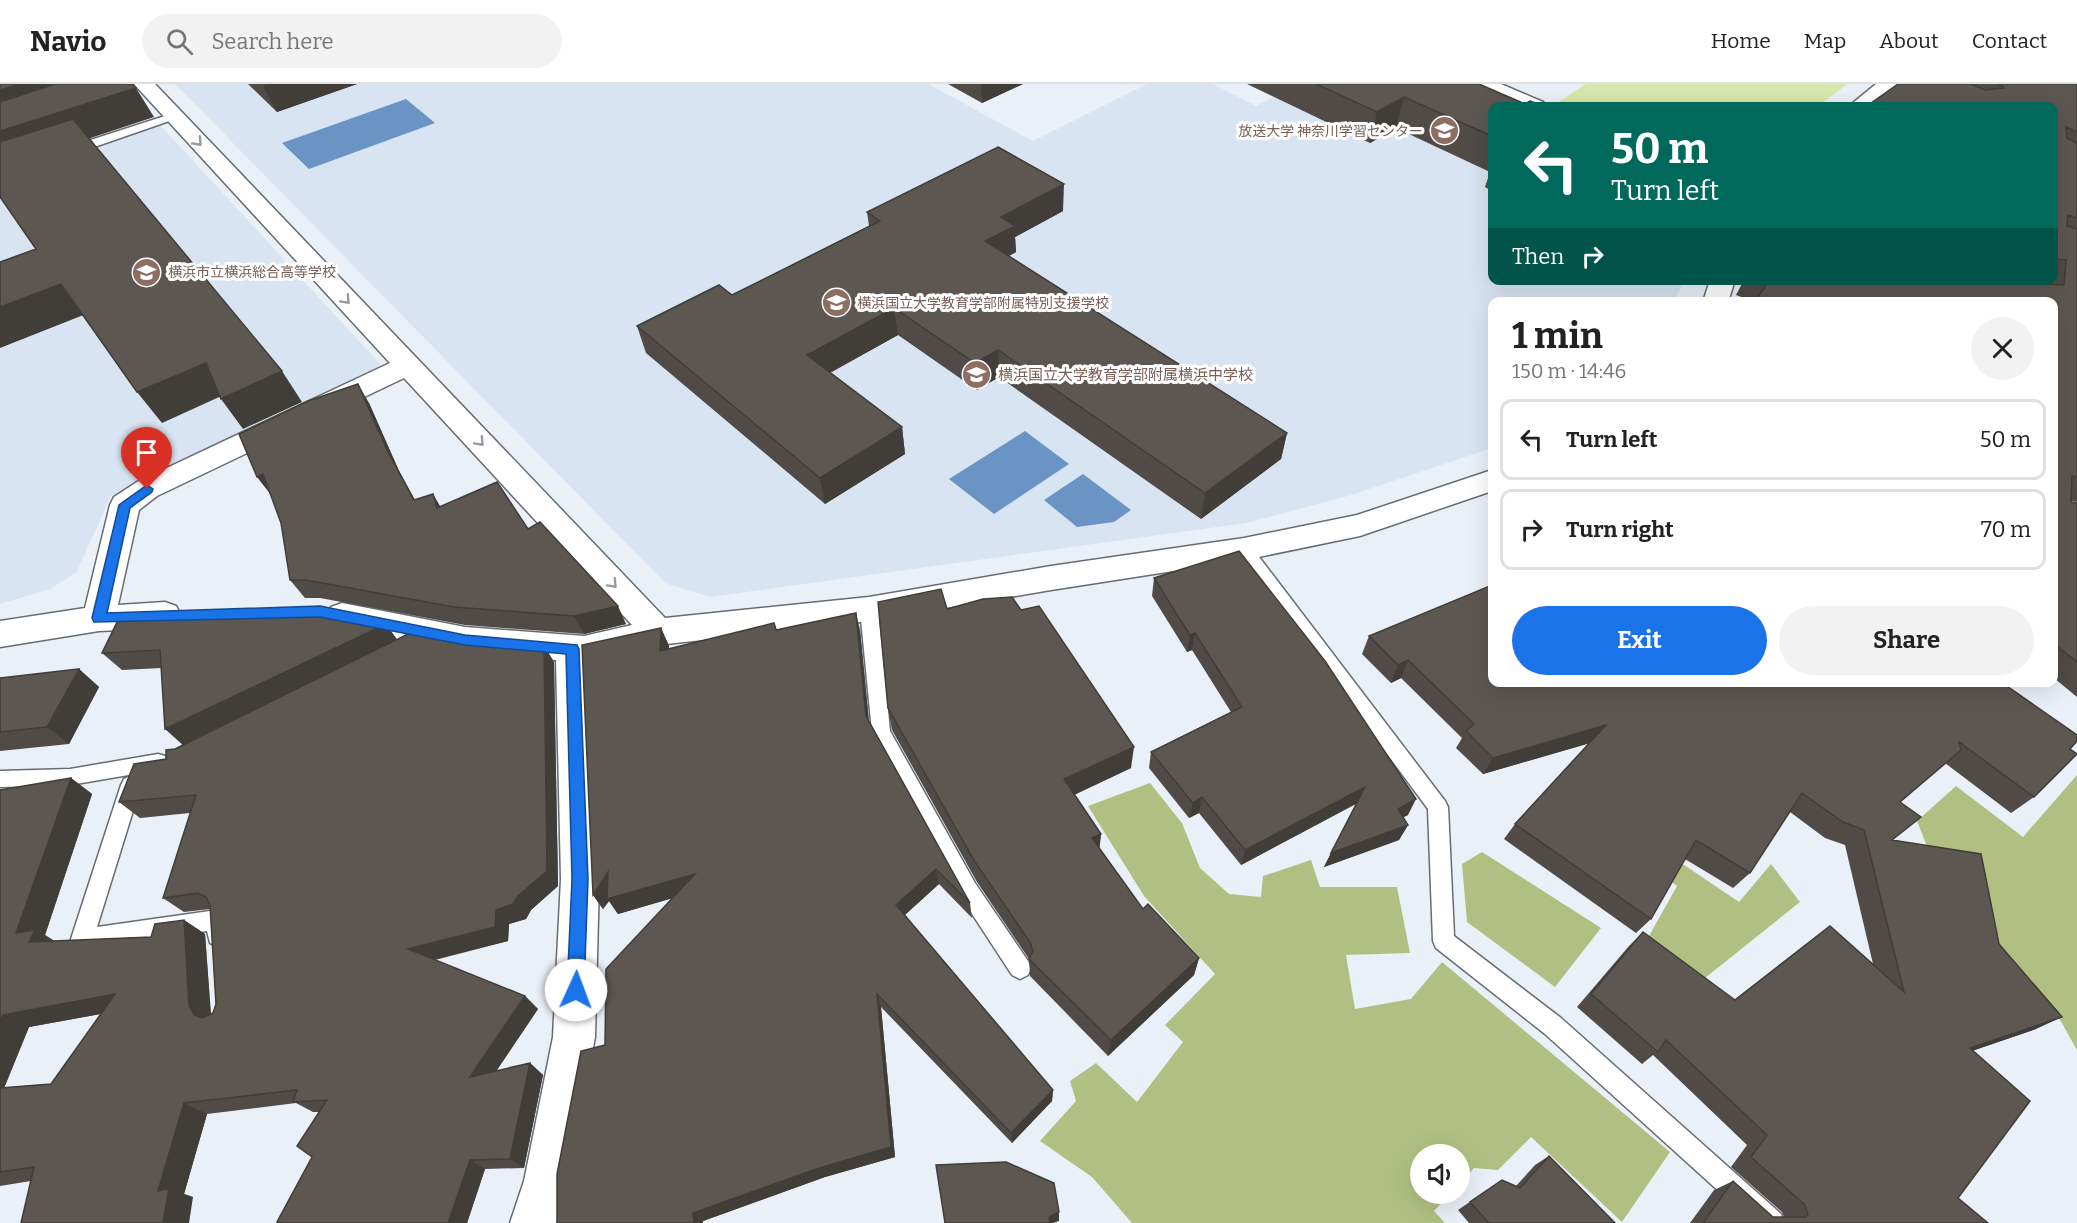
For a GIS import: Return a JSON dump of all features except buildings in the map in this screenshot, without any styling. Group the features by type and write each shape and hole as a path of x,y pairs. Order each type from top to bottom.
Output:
{"street":[{"path":"1483,84 1526,102"},
{"path":"1866,102 1888,84"},
{"path":"141,86 174,116 658,632"},
{"path":"99,618 125,505 147,489 408,365"},
{"path":"320,612 465,640 584,649 658,632 869,609 1051,578 1244,549 1360,525 1488,481"},
{"path":"0,634 99,618 190,614"},
{"path":"533,1223 546,1181 574,1037 580,879 572,649"}],"lane":[{"path":"54,156 174,116"},
{"path":"1244,549 1438,807 1444,941 1553,1026 1772,1223"},
{"path":"869,609 881,732 968,890 1020,968"},
{"path":"405,650 436,634"},
{"path":"0,778 70,777 176,759"},
{"path":"137,766 82,939 217,920 219,952"}],"shaded area":[{"name":"横浜国立大学教育学部附属横浜中学校","path":"175,84 928,84 1033,141 1147,84 1213,84 1256,106 1298,84 1488,106 1488,285 1682,285 1676,297 1488,297 1488,449 1348,496 1246,523 710,597 665,583"},
{"name":"横浜市立横浜総合高等学校","path":"160,125 381,365 111,496 76,573 50,589 0,604 0,178"}],"green space":[{"path":"1586,84 1847,84 1824,102 1558,102"},
{"path":"2077,775 2077,1050 2059,1018 1986,939 1928,849 1917,821 1956,786 2023,837"},
{"path":"1150,783 1182,823 1200,868 1229,894 1261,897 1263,876 1311,860 1320,887 1397,887 1410,953 1346,955 1355,1009 1411,999 1442,962 1670,1152 1622,1222 1531,1137 1498,1170 1474,1168 1470,1173 1470,1144 1410,1144 1410,1204 1441,1204 1434,1211 1445,1223 1132,1223 1092,1177 1040,1141 1076,1101 1070,1081 1096,1063 1137,1102 1183,1042 1165,1025 1215,974 1144,896 1088,806"},
{"path":"1656,846 1739,902 1771,864 1800,902 1700,982 1644,945 1677,886 1641,860"},
{"path":"1482,852 1601,928 1555,987 1467,922 1462,864"}],"water":[{"path":"406,99 435,123 309,169 282,143"},
{"path":"1025,431 1069,464 994,514 949,479"},
{"path":"1083,474 1131,510 1114,522 1077,527 1044,500"}],"place":[{"name":"放送大学 神奈川学習センター","path":"1444,131"},
{"name":"横浜市立横浜総合高等学校","path":"147,272"},
{"name":"横浜国立大学教育学部附属特別支援学校","path":"836,303"},
{"name":"横浜国立大学教育学部附属横浜中学校","path":"977,375"}],"route":[{"path":"147,489 125,505 99,618 248,612 320,612 465,640 572,649 580,879 576,990"}]}
